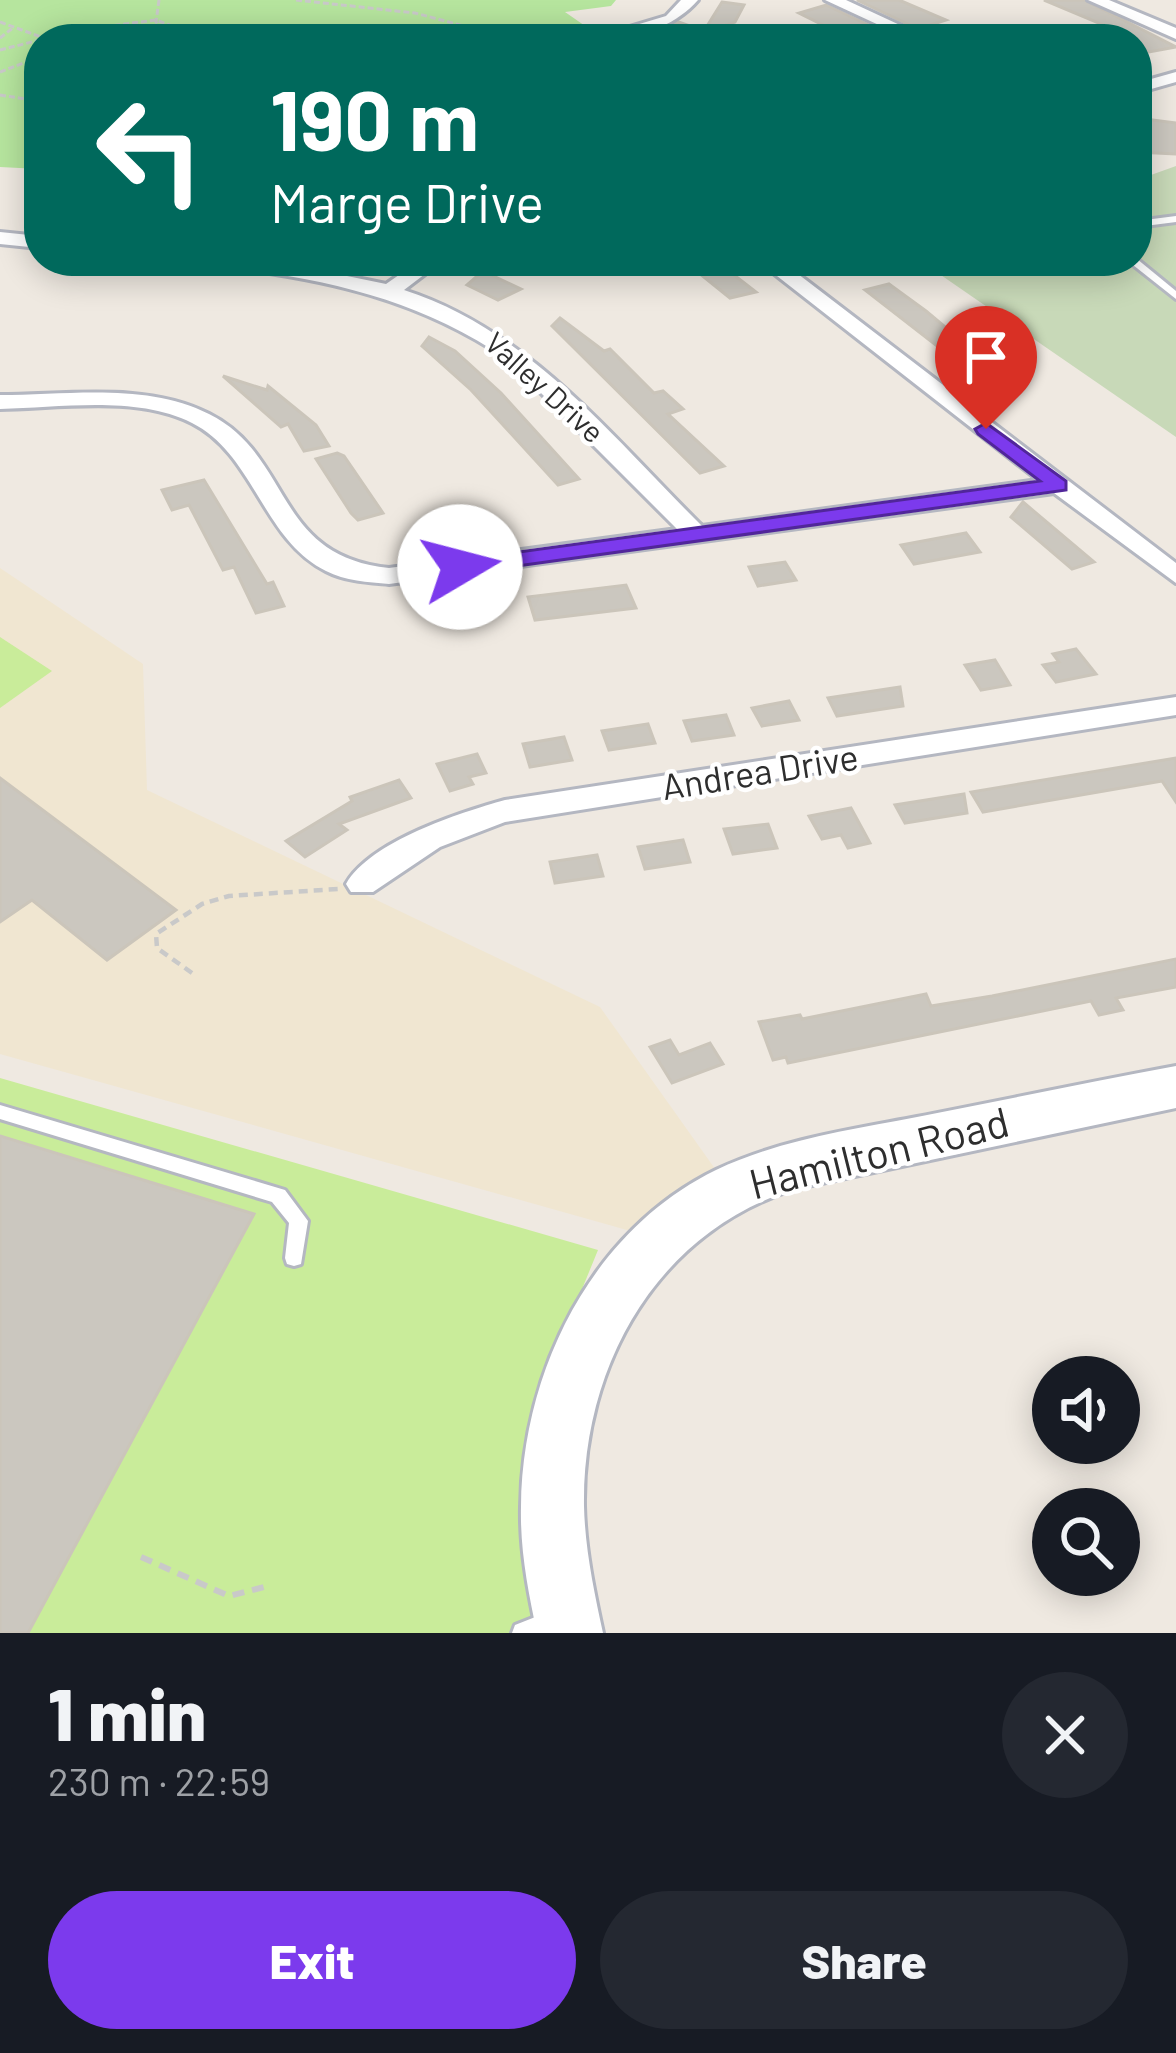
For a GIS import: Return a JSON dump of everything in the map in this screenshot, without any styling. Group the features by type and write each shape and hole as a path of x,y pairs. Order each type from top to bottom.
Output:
{"street":[{"path":"653,24 672,19 690,0"},
{"path":"833,0 888,24"},
{"path":"1096,0 1176,34"},
{"name":"Valley Drive","path":"332,276 392,290 459,318 515,353 695,533"},
{"path":"392,290 411,276"},
{"path":"787,276 1176,575"},
{"path":"0,402 146,405 205,420 242,454 316,554 336,567 361,573 414,574 1058,485"},
{"name":"Andrea Drive","path":"362,884 415,844 454,824 505,811 1176,706"},
{"name":"Hamilton Road","path":"553,1627 552,1465 560,1408 602,1311 632,1269 665,1236 733,1188 815,1160 1176,1087"}],"lane":[{"path":"1151,276 1176,296"},
{"path":"0,1112 278,1196 299,1221 294,1258"}],"path":[{"path":"159,24 160,0"},
{"path":"296,0 415,13 456,24"},
{"path":"131,24 156,20 167,24"},
{"path":"0,22 24,31"},
{"path":"0,38 14,27"},
{"path":"192,973 157,948 156,934 202,904 247,893 324,892 362,884"},
{"path":"141,1557 229,1595 264,1587"}],"shaded area":[{"path":"0,568 143,664 147,790 600,1007 718,1173 634,1232 0,1054"}],"green space":[{"path":"0,0 616,0 611,6 565,12 582,24 24,24 24,168 0,167"},
{"path":"1176,166 1176,437 942,276 1152,276 1152,175"},
{"path":"0,637 52,671 0,708"},
{"path":"0,1078 598,1250 551,1365 549,1633 0,1633"}],"building":[{"path":"857,0 899,0 946,20 907,24"},
{"path":"1044,0 1084,0 1131,24 1101,24"},
{"path":"722,2 744,5 735,22 708,24"},
{"path":"826,5 866,24 821,24 799,13"},
{"path":"1152,35 1176,47 1152,51"},
{"path":"1152,120 1176,123 1176,154 1152,153"},
{"path":"477,276 494,276 521,289 498,300 467,285"},
{"path":"703,276 735,276 756,292 730,298"},
{"path":"889,284 968,346 945,352 865,290"},
{"path":"560,318 604,351 610,349 654,393 663,391 683,409 668,414 724,466 700,473 552,326"},
{"path":"429,337 455,351 501,393 579,479 558,485 471,390 422,346"},
{"path":"223,376 267,390 268,386 316,425 329,446 304,451 288,424 281,427"},
{"path":"337,453 344,456 383,513 358,520 351,513 316,459"},
{"path":"204,480 284,606 256,613 234,567 223,570 189,505 172,510 162,490"},
{"path":"1023,502 1094,562 1072,569 1011,517"},
{"path":"966,533 980,552 914,564 901,545"},
{"path":"785,562 796,580 758,586 749,567"},
{"path":"626,585 636,608 535,620 528,597"},
{"path":"1076,649 1096,674 1056,682 1043,665 1059,662 1053,654"},
{"path":"995,660 1010,685 981,690 965,665"},
{"path":"900,687 903,706 837,716 828,698"},
{"path":"789,701 799,720 762,726 752,708"},
{"path":"726,715 734,735 692,741 684,721"},
{"path":"648,724 655,743 609,750 602,731"},
{"path":"564,737 572,760 530,767 523,744"},
{"path":"477,754 486,773 469,777 473,784 450,791 437,764"},
{"path":"1176,758 1176,802 1162,781 983,812 971,792"},
{"path":"0,778 176,910 107,960 32,900 0,922"},
{"path":"399,780 411,798 339,824 347,830 305,857 286,841 352,801 350,797"},
{"path":"964,794 967,813 905,823 895,805"},
{"path":"851,808 870,843 848,848 841,835 822,839 809,816"},
{"path":"768,824 777,848 733,854 724,829"},
{"path":"683,840 690,862 645,869 638,847"},
{"path":"597,855 603,876 555,883 550,862"},
{"path":"1176,959 1176,987 1116,998 1123,1010 1099,1015 1091,1001 788,1063 786,1057 773,1060 759,1022 800,1015 802,1019 926,994 931,1006"},
{"path":"670,1040 679,1055 710,1043 723,1064 672,1083 650,1047"},
{"path":"0,1136 254,1214 28,1633 0,1633"}],"route":[{"path":"460,567 1058,485 986,429"}]}
